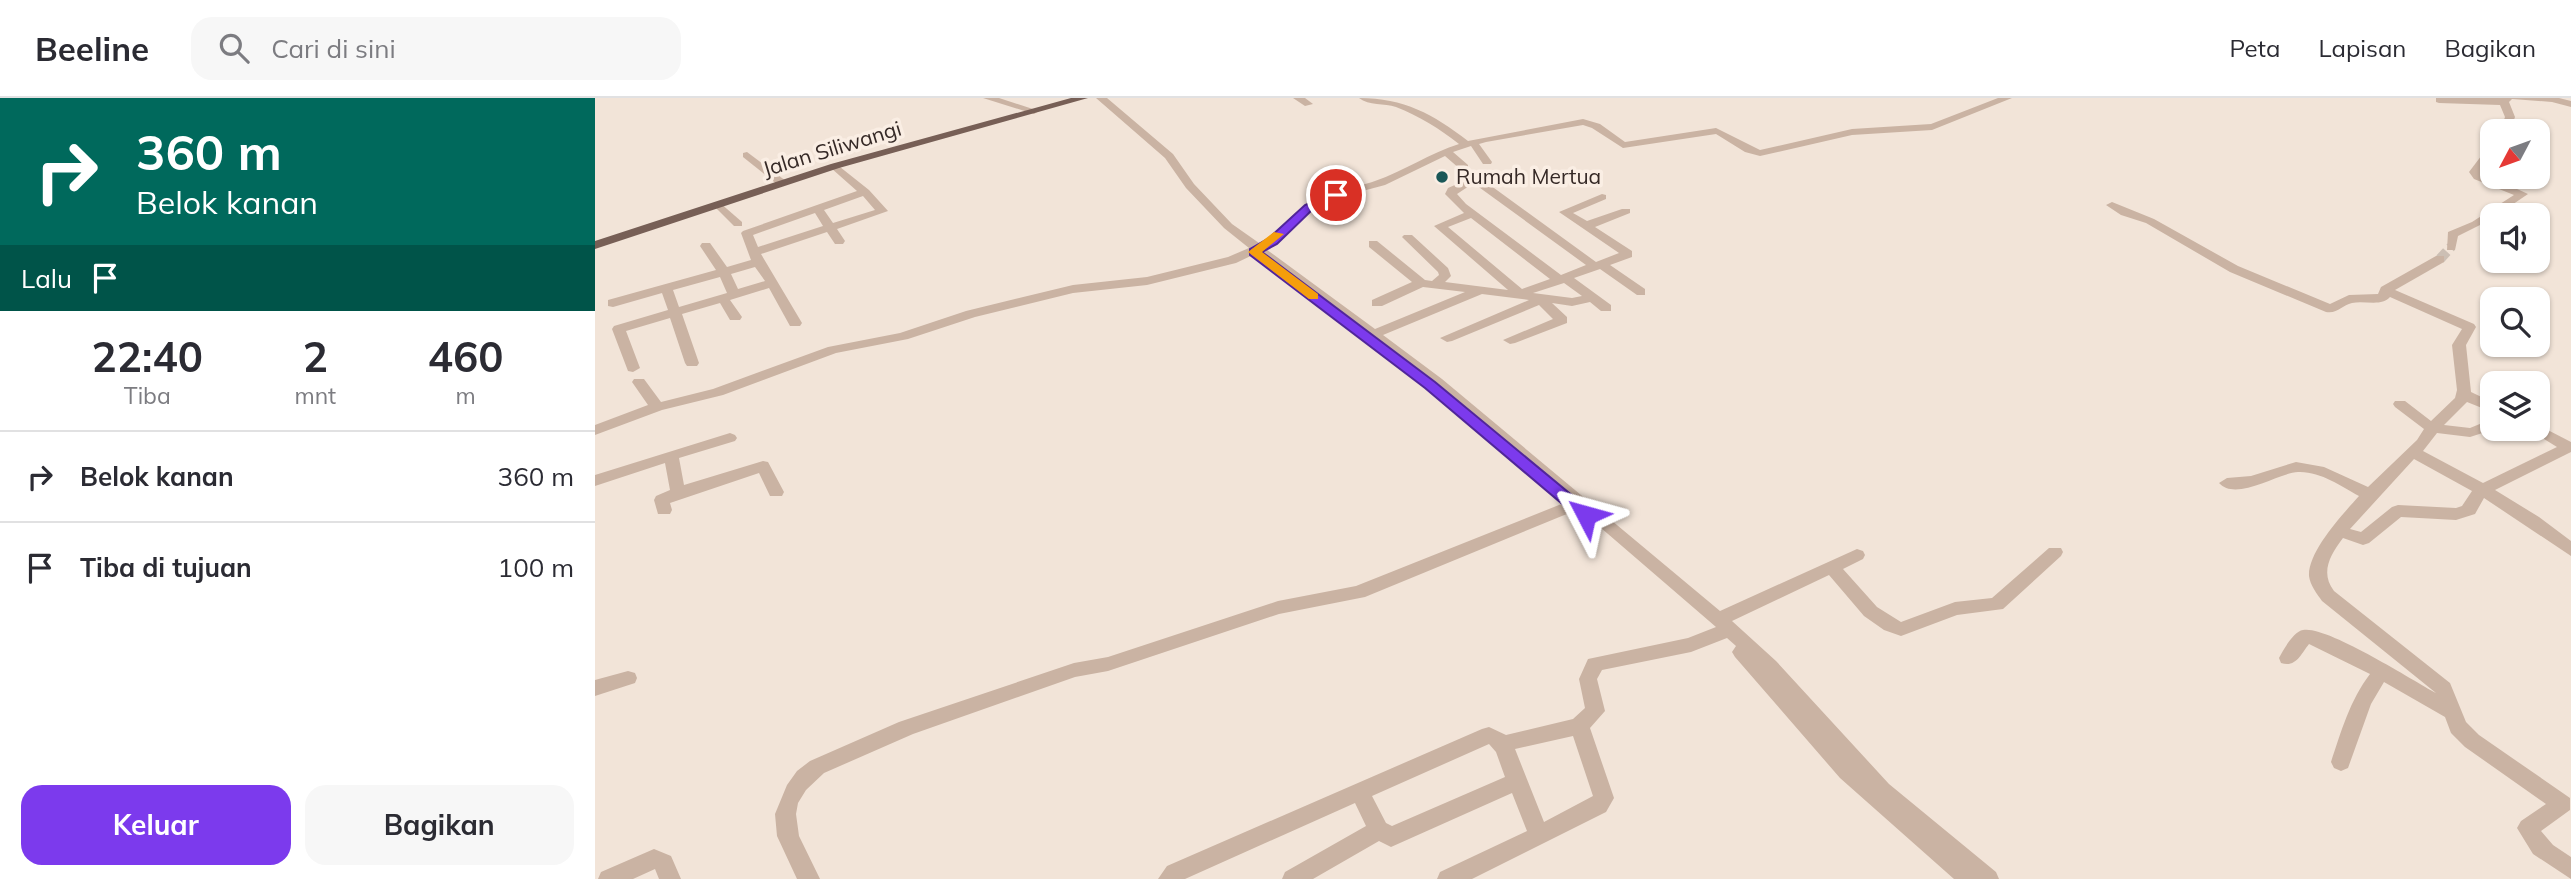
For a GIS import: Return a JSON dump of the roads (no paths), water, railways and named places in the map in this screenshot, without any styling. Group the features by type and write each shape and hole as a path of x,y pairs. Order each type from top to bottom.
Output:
{"main road":[{"name":"Jalan Siliwangi","path":"595,245 835,166 1083,98"}],"street":[{"path":"988,98 1034,111"},
{"path":"1095,98 1149,142 1211,218 1371,335 1769,666 1882,790 1988,879"},
{"path":"1101,98 1153,141 1209,207 1257,251"},
{"path":"1298,98 1308,104"},
{"path":"1364,98 1374,102 1387,101 1423,114 1469,143 1487,162"},
{"path":"595,430 657,407 718,392 833,350 903,335 983,310 1080,287 1172,276 1257,251 1309,207 1336,195 1381,183 1446,151 1469,143 1583,122 1596,126 1623,145 1716,131 1727,134 1751,151 1761,153 1852,132 1932,127 2007,98"},
{"path":"2516,98 2571,104"},
{"path":"2439,100 2506,100 2509,119"},
{"path":"1446,151 1464,167"},
{"path":"747,155 782,183"},
{"path":"2480,162 2474,169 2476,175 2480,177"},
{"path":"613,303 724,272 756,257 882,211 835,166"},
{"path":"1606,307 1473,214 1453,197 1452,190 1471,181 1479,182 1641,292"},
{"path":"2451,247 2452,234 2476,224 2522,194 2510,189"},
{"path":"795,323 756,257 747,233 865,192"},
{"path":"1520,294 1625,257 1627,252 1566,210 1602,197"},
{"path":"719,205 738,224"},
{"path":"2112,205 2154,223 2234,270 2331,309 2349,299 2383,298 2385,290 2440,258"},
{"path":"816,207 839,241"},
{"path":"1588,225 1626,211"},
{"path":"1473,214 1440,226 1520,294"},
{"path":"1408,237 1444,271 1445,276 1436,284"},
{"path":"1373,244 1421,283"},
{"path":"706,246 724,272 735,317"},
{"path":"657,407 636,375 619,329 772,283"},
{"path":"1377,303 1421,283 1520,294 1540,299 1581,302 1593,298"},
{"path":"666,287 677,312 692,363"},
{"path":"2385,290 2469,327 2459,345 2463,394 2456,408 2434,427 2354,510 2317,569 2319,584 2328,596 2443,688 2451,701 2458,727 2472,741 2567,804 2528,828 2532,840 2543,851 2571,869"},
{"path":"1371,335 1479,291"},
{"path":"1447,338 1540,299"},
{"path":"1510,340 1562,320 1540,299"},
{"path":"2463,394 2480,402"},
{"path":"2400,404 2423,423 2434,427 2474,432 2480,429"},
{"path":"2550,437 2570,447"},
{"path":"595,481 730,438"},
{"path":"2339,531 2367,538 2392,514 2402,510 2464,512 2483,490 2570,447"},
{"path":"2412,452 2483,490 2533,521 2571,551"},
{"path":"671,455 678,493"},
{"path":"1522,458 1573,505 1723,627 1738,648 1847,772 1970,879"},
{"path":"664,510 662,500 763,466 776,492"},
{"path":"2227,482 2255,483 2287,468 2304,466 2370,495"},
{"path":"809,879 790,847 784,816 792,794 807,773 817,767 907,727 1074,670 1108,664 1278,608 1359,592 1573,505"},
{"path":"1832,567 1857,598 1882,621 1901,629 1955,609 1997,604 2055,552"},
{"path":"1503,744 1579,726 1595,711 1588,679 1595,664 1691,645 1857,555"},
{"path":"2288,658 2305,636 2312,635 2452,712"},
{"path":"2341,762 2352,726 2371,684 2380,674"},
{"path":"595,688 628,678"},
{"path":"1448,879 1513,850 1538,833 1599,805 1604,798 1579,726"},
{"path":"1170,879 1175,873 1489,735 1496,736 1503,744 1538,833"},
{"path":"1359,790 1379,830 1391,837 1517,781"},
{"path":"1293,879 1379,830"},
{"path":"609,879 654,859 667,865 670,879"}],"tunnel":[{"path":"2440,259 2451,247"}],"place":[{"name":"Rumah Mertua","path":"1442,177"}]}
